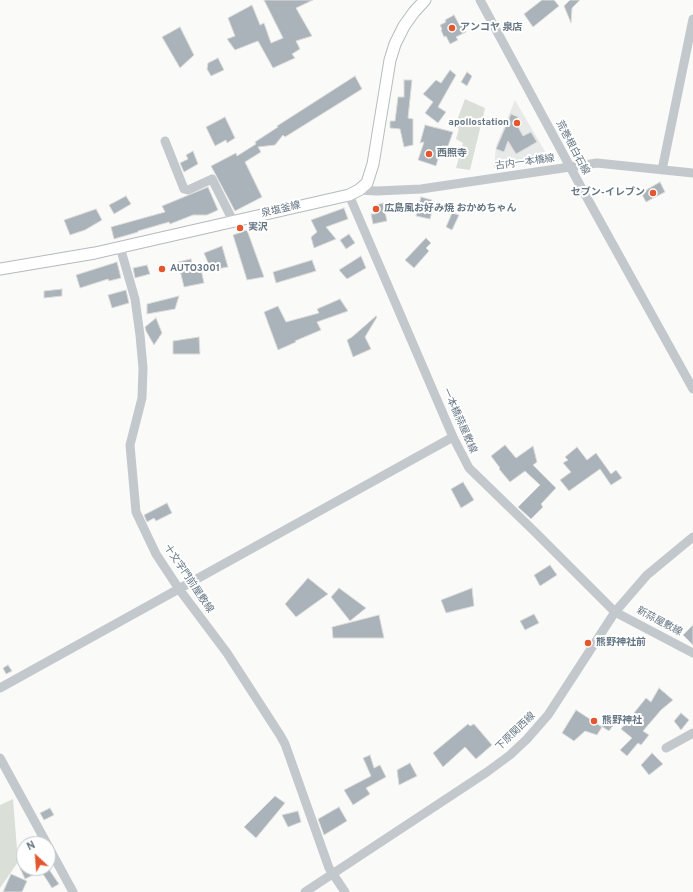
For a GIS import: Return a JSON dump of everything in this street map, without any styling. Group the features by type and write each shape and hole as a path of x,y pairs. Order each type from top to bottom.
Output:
{"main road":[{"path":"354,192 367,183 373,164 390,60 395,44 404,26 425,0"},
{"name":"泉塩釜線","path":"0,269 95,253 354,192"}],"street":[{"name":"荒巻根白石線","path":"480,0 693,389"},
{"path":"662,170 693,19"},
{"path":"165,141 184,189 188,190 212,179 233,221"},
{"name":"古内一本橋線","path":"354,192 421,189 597,163 693,174"},
{"name":"一本橋蒜屋敷線","path":"354,192 453,437 469,468 615,612"},
{"name":"十文字門前屋敷線","path":"120,247 135,299 143,368 142,398 130,445 136,512 156,554 179,589 226,653 285,744 329,868 345,892"},
{"path":"0,688 453,437"},
{"name":"下原関西線","path":"305,892 487,772 510,755 527,739 548,715 615,612 647,575 693,537"},
{"name":"新蒜屋敷線","path":"615,612 693,653"},
{"path":"666,748 693,733"},
{"path":"0,758 43,836"},
{"path":"56,860 73,892"}],"shaded area":[{"path":"465,99 485,108 470,170 456,168 463,143 456,139 459,129 455,126"},
{"name":"apollostation","path":"515,100 547,155 545,159 494,168 496,146"},
{"path":"13,799 16,837 16,865 0,888 0,805"}],"building":[{"path":"264,0 313,0 296,8 312,36 296,41 300,49 292,54 295,58 273,68 258,41 235,50 227,39 235,36 228,18 252,5 260,25 264,23 271,43 283,38"},
{"path":"542,0 554,0 559,6 533,27 524,14"},
{"path":"570,0 580,0 572,8 571,23 564,6"},
{"path":"454,15 460,26 462,25 466,32 456,37 458,40 450,44 446,36 444,37 440,25"},
{"path":"180,27 194,55 180,68 162,37"},
{"path":"218,58 224,70 211,76 207,69 208,63"},
{"path":"450,70 456,75 438,107 446,112 438,123 425,113 433,102 423,94 436,80 441,83"},
{"path":"467,72 472,76 467,86 461,82"},
{"path":"355,76 362,89 285,137 283,135 275,145 258,147 261,152 245,162 262,197 235,211 211,166 236,153 237,156 256,144 255,142 278,127 277,126"},
{"path":"404,80 412,80 408,118 413,119 413,145 404,147 400,129 390,128 390,121 395,121 398,97 404,97"},
{"path":"511,114 518,117 516,123 523,136 531,132 537,142 516,154 508,141 504,152 496,149"},
{"path":"225,117 235,138 227,143 226,140 215,146 206,127"},
{"path":"425,125 453,132 448,146 442,146 436,166 418,160 424,142 420,143"},
{"path":"193,151 198,164 184,172 180,163 188,159 186,155"},
{"path":"660,182 665,192 646,202 641,193"},
{"path":"208,187 218,210 207,215 193,215 170,224 169,222 114,239 111,227 165,212 162,206"},
{"path":"126,196 131,204 114,214 109,205"},
{"path":"421,197 432,200 431,204 434,204 430,219 416,216"},
{"path":"383,203 387,221 373,224 371,214 375,214 373,206"},
{"path":"344,208 348,219 326,227 336,239 314,248 311,237 317,232 311,220"},
{"path":"96,209 102,220 85,230 70,235 64,220"},
{"path":"452,213 459,215 452,230 446,227"},
{"path":"247,230 264,277 247,280 233,235"},
{"path":"349,234 355,243 346,249 340,240"},
{"path":"426,238 431,243 426,248 429,251 414,268 405,260"},
{"path":"222,246 228,267 211,270 204,253"},
{"path":"361,256 366,268 347,279 339,270"},
{"path":"191,259 194,271 201,269 204,283 184,287 178,262"},
{"path":"312,260 316,271 276,283 273,272"},
{"path":"117,262 121,278 109,281 108,279 80,288 76,275"},
{"path":"147,265 150,274 135,278 133,268"},
{"path":"62,289 62,296 44,298 44,291"},
{"path":"126,290 129,303 112,308 108,295"},
{"path":"179,296 175,309 147,314 147,304"},
{"path":"340,299 348,311 317,322 321,330 278,350 264,312 278,306 286,322 319,313 317,309"},
{"path":"376,316 377,317 365,337 371,349 353,357 347,340"},
{"path":"156,318 162,333 154,345 145,327"},
{"path":"199,337 200,354 173,354 173,341"},
{"path":"505,445 516,458 533,446 537,462 533,465 556,488 541,504 543,507 531,519 518,507 540,485 525,471 510,482 499,469 500,468 491,456"},
{"path":"577,447 587,460 596,453 611,474 616,470 622,478 611,485 600,469 569,491 560,480 571,472 563,463 568,460 565,457"},
{"path":"463,482 474,500 461,508 451,489"},
{"path":"167,503 172,513 156,521 154,518 147,522 144,515"},
{"path":"550,565 557,575 540,586 534,575"},
{"path":"308,578 328,594 296,617 285,604"},
{"path":"339,588 366,608 350,621 331,597"},
{"path":"472,588 474,606 446,613 441,600"},
{"path":"534,614 539,623 525,630 520,621"},
{"path":"379,615 384,638 333,638 332,627"},
{"path":"693,625 693,645 683,635"},
{"path":"8,665 12,671 6,674 3,668"},
{"path":"659,688 673,700 661,710 643,731 649,735 641,745 638,743 627,756 620,750 632,738 621,729 646,698 651,702"},
{"path":"576,710 602,727 597,735 585,731 574,741 562,733"},
{"path":"681,713 689,720 681,730 674,721"},
{"path":"607,717 615,723 609,731 601,726"},
{"path":"468,724 470,726 474,724 492,745 476,759 465,747 443,767 433,753"},
{"path":"652,753 663,764 649,775 641,765"},
{"path":"370,755 374,768 380,765 386,777 366,788 370,794 353,805 344,790 371,776 363,758"},
{"path":"410,763 417,776 399,785 397,770"},
{"path":"275,796 285,803 256,838 244,827"},
{"path":"339,807 347,821 324,835 318,819"},
{"path":"50,808 54,815 44,820 40,813"},
{"path":"298,811 301,822 288,827 282,815"},
{"path":"11,874 27,881 22,892 3,892"},
{"path":"24,876 31,876 25,879"},
{"path":"44,876 54,876 59,884 52,888"}],"place":[{"name":"アンコヤ 泉店","path":"452,28"},
{"name":"apollostation","path":"517,123"},
{"name":"西照寺","path":"429,154"},
{"name":"セブン-イレブン","path":"653,193"},
{"name":"広島風お好み焼 おかめちゃん","path":"376,209"},
{"name":"実沢","path":"240,228"},
{"name":"AUTO3001","path":"162,269"},
{"name":"熊野神社前","path":"588,643"},
{"name":"熊野神社","path":"594,721"}]}
